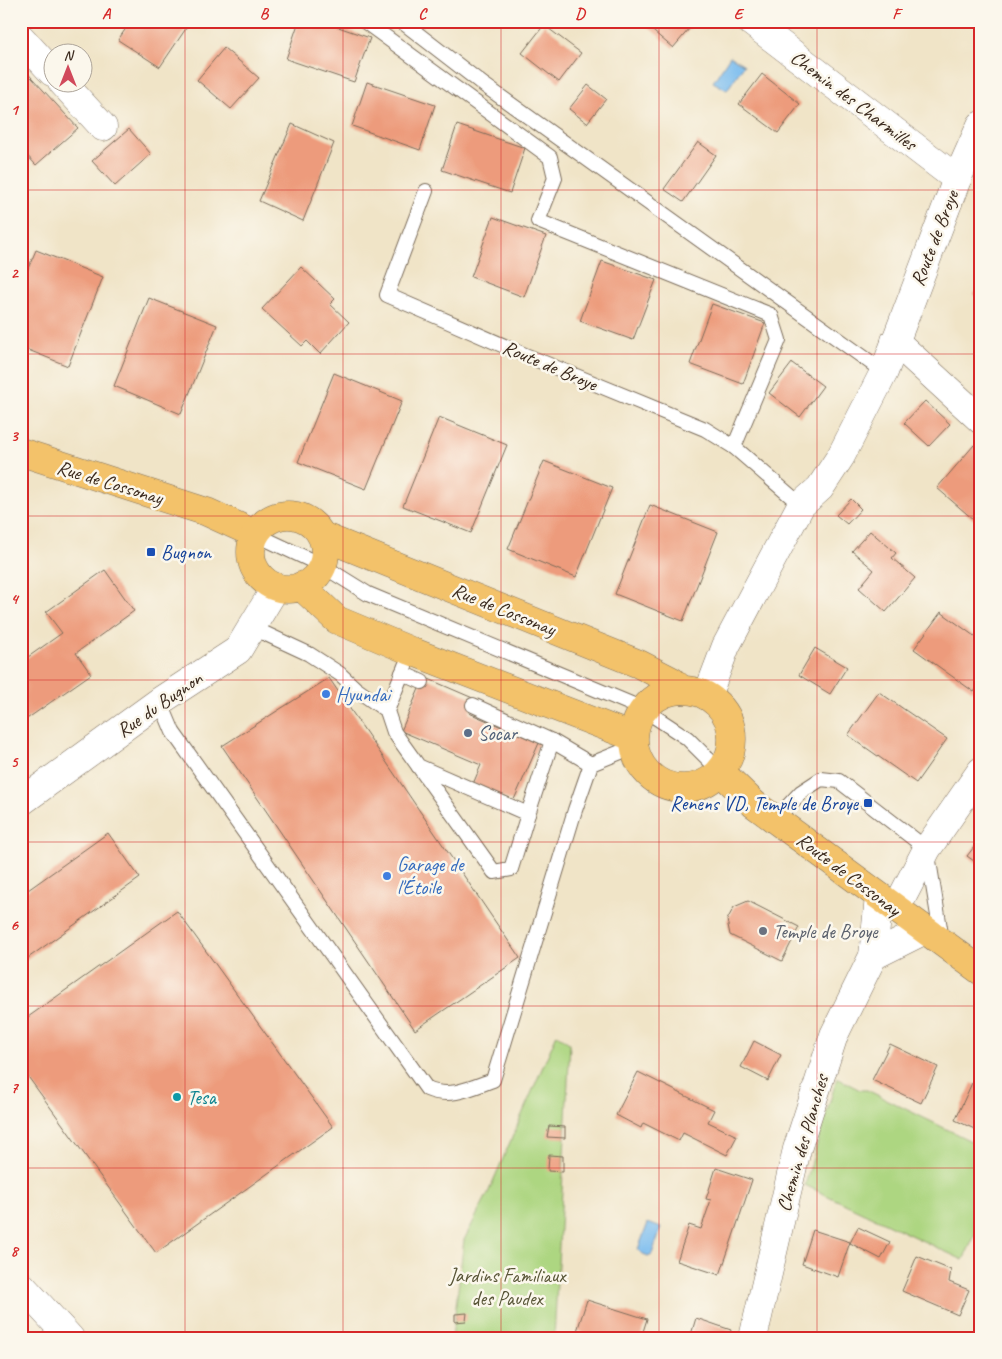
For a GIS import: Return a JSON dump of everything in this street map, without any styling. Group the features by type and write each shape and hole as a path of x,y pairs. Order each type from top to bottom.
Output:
{"main road":[{"name":"Rue de Cossonay","path":"21,452 67,469 207,512 255,534 269,520 289,514 308,520 322,536 639,664 694,693"},
{"path":"255,534 250,555 258,575 289,587 337,620 406,662 633,742"},
{"path":"289,587 314,578 323,566 326,551 322,536"},
{"path":"694,693 728,718 733,746 721,772 697,787 669,788 645,772 633,742 643,709 660,695 694,693"},
{"name":"Route de Cossonay","path":"721,772 754,804 981,971"}],"street":[{"name":"Chemin des Charmilles","path":"750,21 957,179"},
{"path":"21,38 42,61"},
{"path":"71,92 103,127"},
{"name":"Route de Broye","path":"694,693 726,646 801,505 820,488 841,456 884,372 957,179 981,126"},
{"path":"895,342 981,420"},
{"name":"Rue du Bugnon","path":"21,802 160,701 238,650 251,627 289,587"},
{"path":"887,903 981,771"},
{"name":"Chemin des Planches","path":"752,1338 797,1149 834,1035 873,956 887,903"},
{"path":"873,956 934,936"},
{"path":"21,1286 70,1338"}],"lane":[{"path":"364,21 550,157 555,178 538,221 771,316 779,340 734,447"},
{"path":"401,21 492,90 884,372"},
{"name":"Route de Broye","path":"426,191 387,295 525,355 705,429 734,447 801,505"},
{"path":"255,534 323,566 373,596 643,709 687,738 721,772"},
{"path":"251,627 309,654 340,674 356,689 387,711 394,732 494,872 512,869 552,741"},
{"path":"387,711 406,662"},
{"path":"406,662 422,682"},
{"path":"160,701 173,732 427,1089 439,1094 456,1093 493,1080 574,810 591,764 633,742"},
{"path":"473,705 552,741 591,764"},
{"path":"418,766 528,814"},
{"path":"776,819 801,792 821,780 839,781 927,849 934,936"}],"green space":[{"name":"Jardins Familiaux des Paudex","path":"557,1034 570,1044 554,1338 452,1338 464,1240 488,1193"},
{"path":"837,1078 860,1090 867,1090 981,1146 981,1223 963,1260 805,1185"}],"water":[{"path":"730,56 744,65 727,90 713,82"},
{"path":"648,1223 661,1228 652,1254 648,1256 641,1253 638,1249"}],"building":[{"path":"131,21 178,21 187,27 160,67 118,40"},
{"path":"299,21 321,21 370,38 354,82 286,59"},
{"path":"641,21 694,21 695,22 673,48"},
{"path":"544,25 581,53 559,82 522,53"},
{"path":"224,48 259,78 231,109 197,80"},
{"path":"21,66 42,89 42,92 45,92 78,128 36,165 21,149"},
{"path":"762,74 800,104 778,133 739,104"},
{"path":"367,82 435,105 420,150 352,126"},
{"path":"588,85 606,99 587,123 569,109"},
{"path":"292,124 334,143 303,221 259,201"},
{"path":"457,125 525,148 510,193 442,170"},
{"path":"129,129 151,154 115,186 92,161"},
{"path":"698,142 716,155 683,202 664,189"},
{"path":"493,217 546,236 524,297 471,277"},
{"path":"36,250 103,277 68,366 21,347 21,285"},
{"path":"602,261 656,280 633,340 580,321"},
{"path":"301,267 335,299 330,304 349,322 320,354 307,341 302,346 262,309"},
{"path":"981,287 981,301 974,294"},
{"path":"149,298 217,325 181,414 114,386"},
{"path":"712,304 765,323 743,384 690,364"},
{"path":"792,363 823,386 800,417 769,393"},
{"path":"334,373 402,401 366,489 298,462"},
{"path":"925,401 950,424 929,446 904,423"},
{"path":"439,417 507,445 471,533 403,506"},
{"path":"974,445 981,450 981,511 974,520 937,488"},
{"path":"544,461 612,488 576,577 508,549"},
{"path":"851,499 861,509 847,524 836,515"},
{"path":"650,505 718,532 683,621 615,594"},
{"path":"870,531 896,553 892,558 915,578 886,612 859,588 874,570 852,551"},
{"path":"105,570 134,611 76,653 91,674 21,723 21,662 62,633 46,612"},
{"path":"941,612 981,641 981,683 974,692 914,649"},
{"path":"815,648 847,667 830,694 799,675"},
{"path":"424,677 475,699 469,713 539,743 513,802 473,784 481,765 401,731"},
{"name":"Garage de l'Étoile","path":"329,678 520,958 415,1030 222,746"},
{"path":"879,692 947,739 916,783 848,735"},
{"path":"108,833 140,878 21,963 21,895"},
{"path":"981,838 981,866 967,856"},
{"name":"Temple de Broye","path":"748,901 799,927 782,961 730,935 727,920 734,907"},
{"name":"Tesa","path":"177,911 333,1127 156,1253 21,1067 21,1022"},
{"path":"754,1041 781,1055 768,1081 741,1067"},
{"path":"890,1044 938,1067 921,1103 872,1080"},
{"path":"638,1072 714,1110 708,1122 737,1136 727,1155 683,1133 679,1141 643,1123 641,1128 616,1115"},
{"path":"972,1083 981,1087 981,1132 955,1120"},
{"path":"549,1126 565,1127 565,1138 547,1137"},
{"path":"549,1155 563,1156 563,1172 548,1171"},
{"path":"716,1168 752,1180 720,1275 677,1261 689,1225 701,1229 711,1200 706,1199"},
{"path":"858,1227 890,1242 881,1259 850,1243"},
{"path":"813,1230 850,1242 838,1277 802,1264"},
{"path":"917,1256 951,1270 949,1282 969,1290 958,1315 902,1291"},
{"path":"587,1300 647,1319 641,1338 599,1338 577,1331"},
{"path":"467,1313 466,1321 455,1322 455,1314"},
{"path":"696,1318 731,1330 729,1338 690,1338"}],"place":[{"name":"Bugnon","path":"151,552"},
{"name":"Hyundai","path":"326,694"},
{"name":"Socar","path":"468,733"},
{"name":"Renens VD, Temple de Broye","path":"868,803"},
{"name":"Garage de l'Étoile","path":"387,876"},
{"name":"Temple de Broye","path":"763,931"},
{"name":"Tesa","path":"177,1097"}]}
